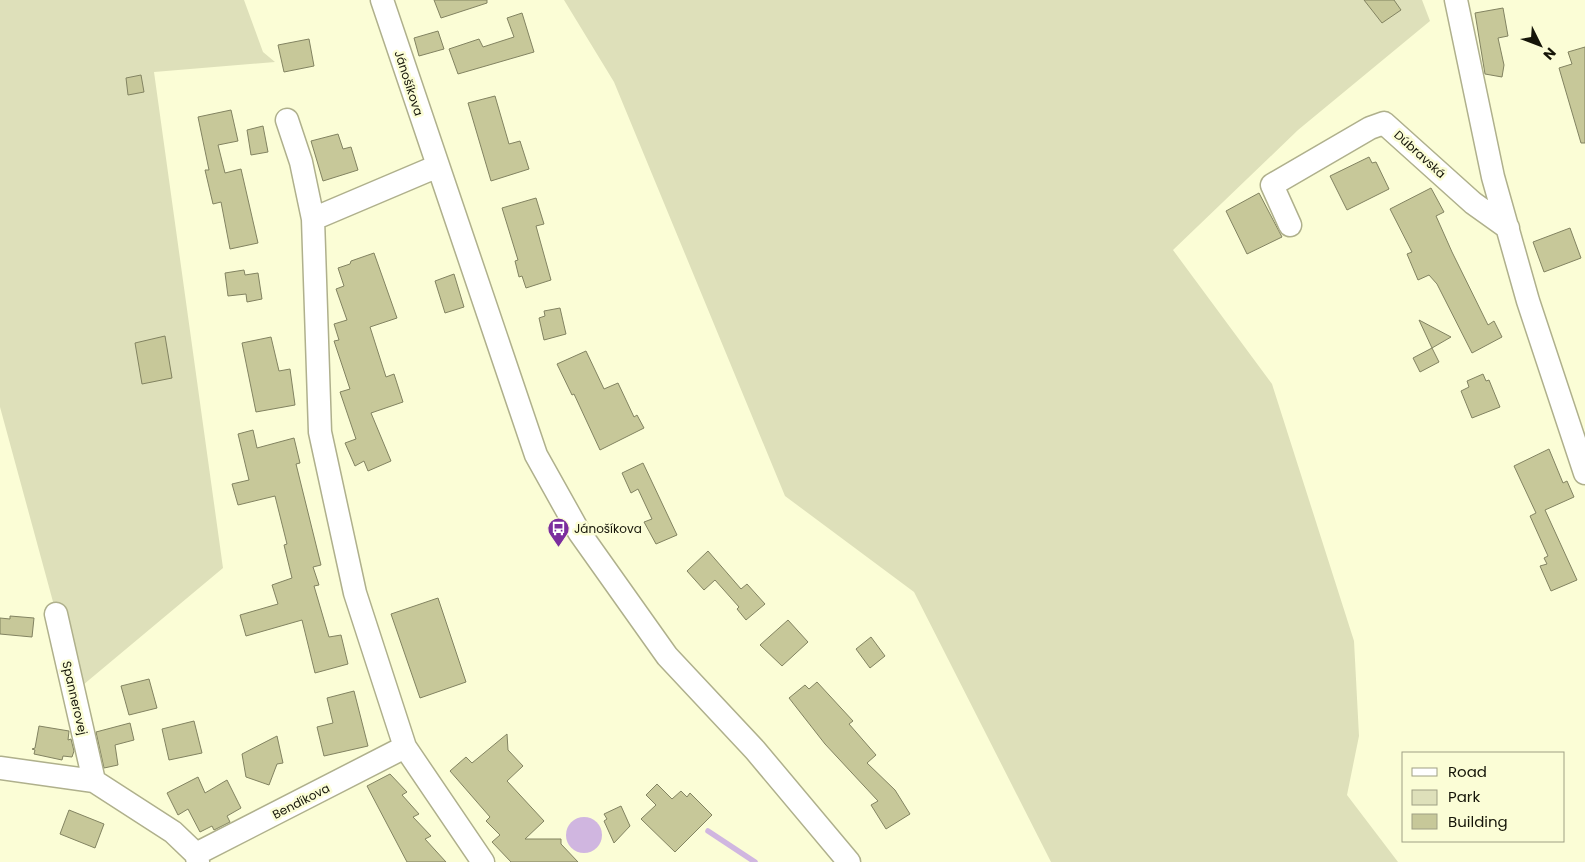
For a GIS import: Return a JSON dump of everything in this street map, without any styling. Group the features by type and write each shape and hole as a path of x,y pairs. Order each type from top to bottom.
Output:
{"street":[{"name":"Jánošíkova","path":"382,0 536,455 578,532 667,656 755,750 849,862"},
{"path":"1456,0 1494,178 1528,301 1585,473"},
{"path":"287,120 301,162 313,219 320,432 354,593 405,747 483,862"},
{"name":"Dúbravská","path":"1290,226 1272,185 1370,128 1384,123 1473,203 1508,228"},
{"path":"313,219 438,166"},
{"name":"Spannerovej","path":"56,614 94,781"},
{"name":"Bendíkova","path":"0,768 94,781 173,832 197,858 405,747"}],"green space":[{"path":"0,0 244,0 263,52 275,62 154,72 223,568 77,690 0,407"},
{"path":"564,0 1422,0 1430,21 1298,130 1173,250 1272,384 1354,641 1359,736 1347,795 1398,862 1051,862 914,592 785,496 614,82"}],"shaded area":[{"path":"584,817 591,818 597,822 601,828 601,842 597,848 591,852 584,853 577,852 571,848 567,842 566,835 567,828 571,822 577,818"}],"building":[{"path":"434,0 487,0 487,3 441,18"},
{"path":"1364,0 1394,0 1401,10 1382,23"},
{"path":"1503,8 1508,36 1498,38 1504,65 1502,77 1485,74 1475,13"},
{"path":"522,13 534,52 458,74 449,49 479,39 483,47 514,37 507,18"},
{"path":"438,31 444,49 419,56 414,38"},
{"path":"309,39 314,66 284,72 278,45"},
{"path":"1585,47 1585,143 1581,143 1559,68 1572,64 1568,52"},
{"path":"141,75 144,92 128,95 126,78"},
{"path":"495,96 509,144 520,141 529,169 491,181 468,103"},
{"path":"231,110 238,141 218,145 225,173 241,169 258,243 230,249 221,202 213,204 205,170 209,170 198,117"},
{"path":"263,126 268,152 251,155 247,130"},
{"path":"338,134 343,149 351,147 358,170 323,181 311,141"},
{"path":"1369,157 1372,163 1376,162 1389,189 1347,210 1330,176"},
{"path":"1431,188 1444,212 1436,216 1452,252 1488,325 1494,321 1502,337 1472,353 1437,284 1429,275 1418,280 1407,254 1412,252 1390,209"},
{"path":"1259,193 1282,237 1247,254 1226,211"},
{"path":"536,198 544,224 536,226 551,280 526,288 522,276 519,277 515,261 518,260 502,208"},
{"path":"1570,228 1581,258 1544,272 1533,242"},
{"path":"374,253 397,318 370,327 386,377 394,374 403,402 371,413 391,461 368,471 364,461 355,466 345,443 356,439 340,392 350,389 334,341 339,340 334,324 347,320 336,289 344,286 338,268"},
{"path":"244,270 245,275 258,273 262,299 247,302 246,294 228,296 225,273"},
{"path":"454,274 464,307 445,313 435,281"},
{"path":"560,308 566,334 544,340 539,318 545,316 544,311"},
{"path":"1419,320 1451,337 1432,348"},
{"path":"165,336 172,378 142,384 135,343"},
{"path":"271,337 279,371 290,369 295,405 256,412 242,343"},
{"path":"1432,348 1439,362 1420,372 1413,358"},
{"path":"586,351 604,389 618,383 634,417 637,415 644,428 600,450 574,394 572,395 557,364"},
{"path":"1483,374 1486,381 1489,380 1500,407 1472,418 1461,391 1469,387 1467,381"},
{"path":"253,430 257,448 294,438 300,463 296,464 321,565 313,567 319,585 314,586 329,637 341,635 348,664 315,673 302,620 246,636 240,615 278,604 272,585 292,578 284,545 287,544 275,496 238,505 232,484 249,480 238,434"},
{"path":"1549,449 1563,483 1567,481 1574,497 1545,510 1577,580 1551,591 1540,566 1547,564 1544,558 1548,556 1530,516 1536,513 1514,466"},
{"path":"643,463 677,535 656,544 644,522 652,519 638,489 631,493 622,473"},
{"path":"708,551 741,589 747,584 765,604 746,620 737,609 739,607 715,580 704,590 687,571"},
{"path":"438,598 466,682 420,698 391,614"},
{"path":"10,616 34,618 32,637 0,634 0,618 10,619"},
{"path":"788,620 808,642 782,666 760,645"},
{"path":"871,637 885,656 870,668 856,649"},
{"path":"149,679 157,708 129,715 121,686"},
{"path":"817,682 853,721 849,724 876,755 867,763 895,790 910,814 886,829 871,805 878,801 825,744 789,698 805,685 809,689"},
{"path":"354,691 368,746 324,756 317,727 333,723 327,698"},
{"path":"194,721 202,753 169,760 162,729"},
{"path":"130,723 134,740 115,745 118,765 104,768 96,732"},
{"path":"39,726 69,731 68,740 71,739 74,751 72,757 63,756 62,760 34,754 35,750 32,749 35,748"},
{"path":"507,734 508,750 523,766 507,781 544,821 525,839 561,839 561,844 578,862 511,862 492,842 500,835 486,821 490,817 450,771 466,757 472,763"},
{"path":"277,736 283,763 277,764 269,785 246,777 242,754"},
{"path":"390,774 407,792 402,795 419,814 413,817 431,836 425,839 446,862 407,862 367,786"},
{"path":"198,777 205,793 227,780 241,808 227,816 230,822 214,830 212,826 200,832 188,809 178,815 167,793"},
{"path":"657,784 672,799 681,791 687,797 690,793 712,815 675,852 641,819 656,805 646,795"},
{"path":"621,806 630,826 614,843 604,821 607,819 604,814"},
{"path":"69,810 104,824 95,848 60,834"}],"waterway":[{"path":"708,831 755,862"}],"place":[{"name":"Jánošíkova","path":"558,547"}]}
